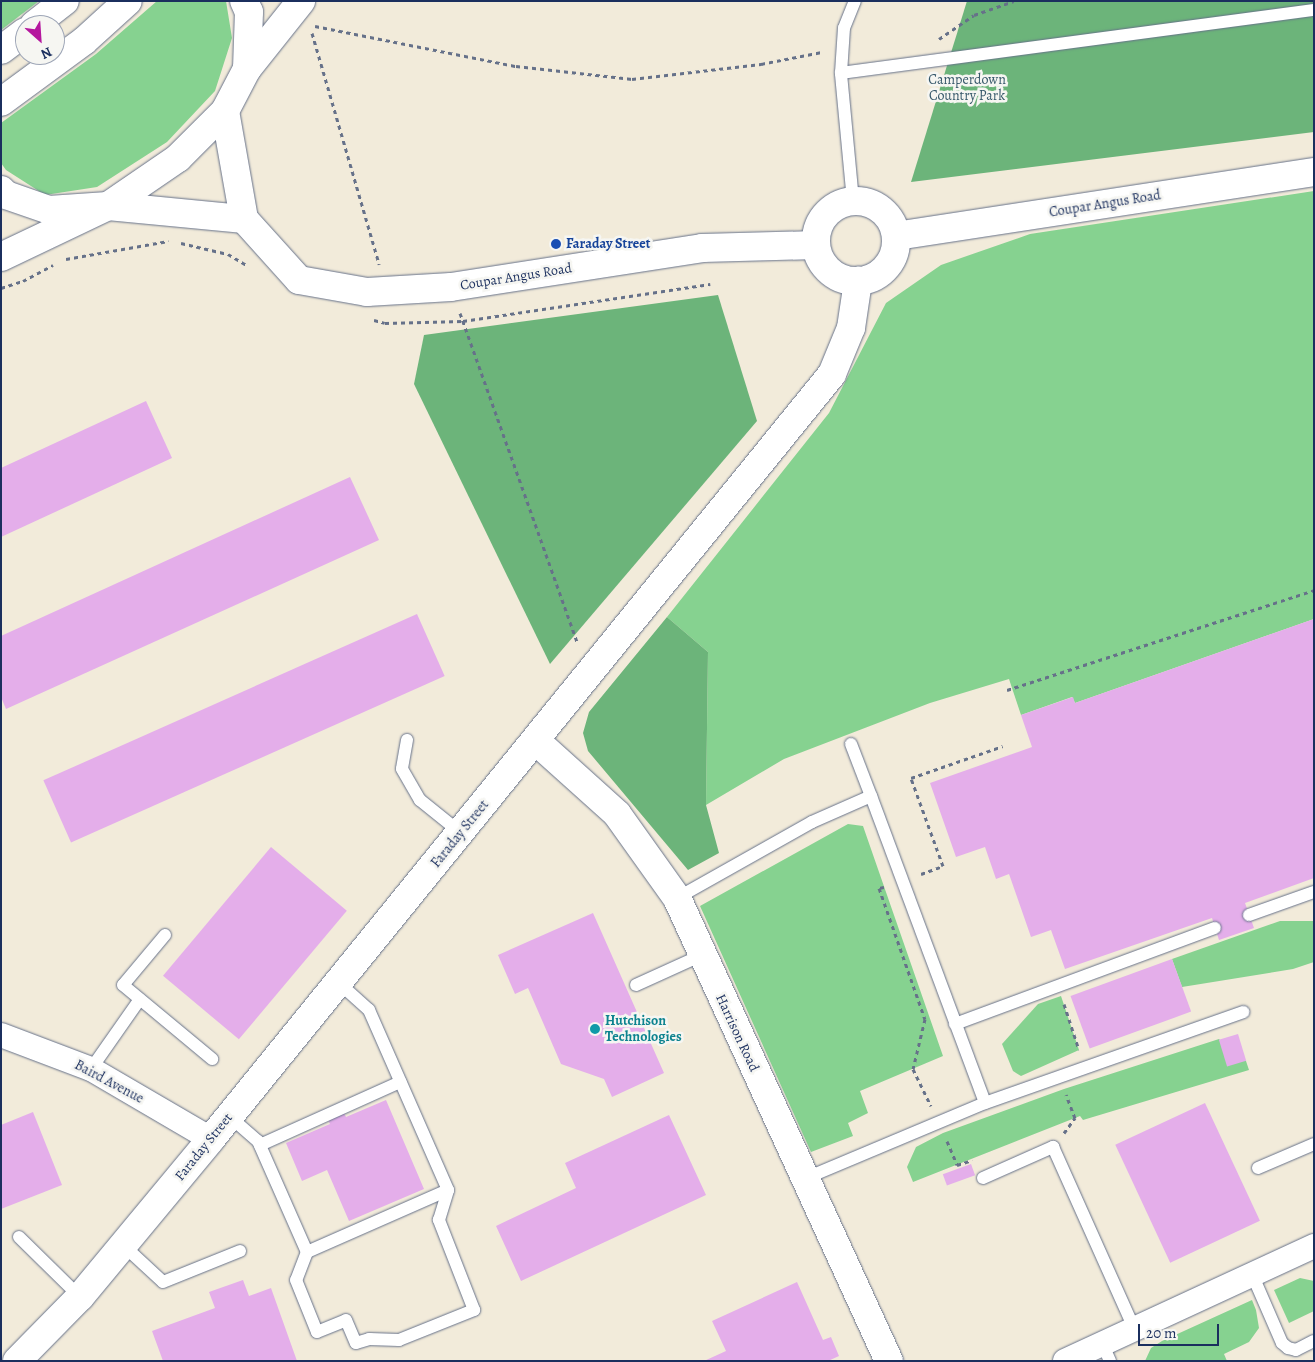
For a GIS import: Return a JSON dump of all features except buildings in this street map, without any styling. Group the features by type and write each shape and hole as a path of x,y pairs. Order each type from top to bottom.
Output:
{"main road":[{"path":"47,15 65,1"},
{"path":"1,102 84,41 128,1"},
{"path":"1,257 108,206 178,158 225,111 247,68 301,1"},
{"path":"247,7 247,68"},
{"path":"1,50 15,40"},
{"path":"4,193 49,210 108,206 244,219 225,111"},
{"name":"Coupar Angus Road","path":"896,236 1314,172"},
{"path":"853,200 868,202 882,209 892,221 896,236 896,249 891,261 882,272 871,278 858,281 843,279 830,272 820,260 816,245 816,232 821,220 829,210 853,200"},
{"name":"Coupar Angus Road","path":"244,219 299,280 367,292 451,287 702,248 816,245"},
{"name":"Faraday Street","path":"17,1361 80,1297 211,1139 832,374 851,328 858,281"},
{"name":"Harrison Road","path":"536,741 617,814 677,898 804,1179 889,1361"}],"street":[{"name":"Baird Avenue","path":"1,1035 91,1070 211,1139"},
{"path":"1064,1361 1106,1352 1134,1328 1314,1246"}],"lane":[{"path":"853,200 841,73 844,28 854,1"},
{"path":"841,73 1314,10"},
{"path":"407,740 402,769 420,800 461,833"},
{"path":"851,744 985,1103"},
{"path":"677,898 812,822 871,796"},
{"path":"1249,915 1314,892"},
{"path":"955,1024 1215,928"},
{"path":"165,935 123,985 212,1059"},
{"path":"636,985 702,955"},
{"path":"339,983 369,1010 448,1190 438,1220 474,1310 399,1340 369,1339 356,1343 346,1320 317,1332 296,1280 307,1252 448,1190"},
{"path":"91,1070 140,999"},
{"path":"804,1179 985,1103 1243,1012"},
{"path":"260,1145 400,1082"},
{"path":"229,1116 260,1145 307,1252"},
{"path":"1258,1168 1314,1144"},
{"path":"983,1178 1053,1148 1134,1328"},
{"path":"19,1237 80,1297"},
{"path":"123,1245 163,1282 240,1251"},
{"path":"1252,1274 1282,1343 1288,1348 1296,1350 1314,1341"}],"path":[{"path":"936,41 974,15 1014,1"},
{"path":"387,291 310,25 516,66 632,79 761,64 842,48"},
{"path":"451,287 589,675"},
{"path":"1007,690 1314,590"}],"green space":[{"path":"1,1 39,1 21,15 15,15 15,19 1,30"},
{"path":"157,1 226,1 232,38 215,91 167,142 97,187 45,195 6,170 1,163 1,123 96,54"},
{"name":"Camperdown Country Park","path":"967,1 1314,1 1314,132 911,182"},
{"path":"1314,191 1314,619 1075,703 1072,697 1021,715 1009,679 930,703 784,759 706,805 708,652 667,617 829,413 886,303 941,265 1030,234"},
{"path":"718,295 757,421 550,664 414,384 424,335"},
{"path":"667,617 708,652 706,805 719,853 688,870 588,751 583,733 589,712"},
{"path":"848,824 863,826 943,1056 860,1091 868,1113 848,1123 853,1136 811,1152 700,906"},
{"path":"1280,921 1314,921 1314,962 1293,969 1182,987 1172,959"},
{"path":"1061,996 1079,1050 1021,1076 1013,1071 1002,1044 1038,1004"},
{"path":"1219,1039 1246,1061 1249,1070 1083,1120 1080,1116 913,1182 907,1167 916,1147 943,1133 1064,1089"},
{"path":"1300,1278 1314,1281 1314,1311 1289,1323 1274,1290"},
{"path":"1252,1300 1259,1328 1249,1342 1224,1354 1227,1361 1145,1361 1151,1348 1162,1341"}],"place":[{"name":"Faraday Street","path":"556,244"},
{"name":"Hutchison Technologies","path":"595,1029"}]}
